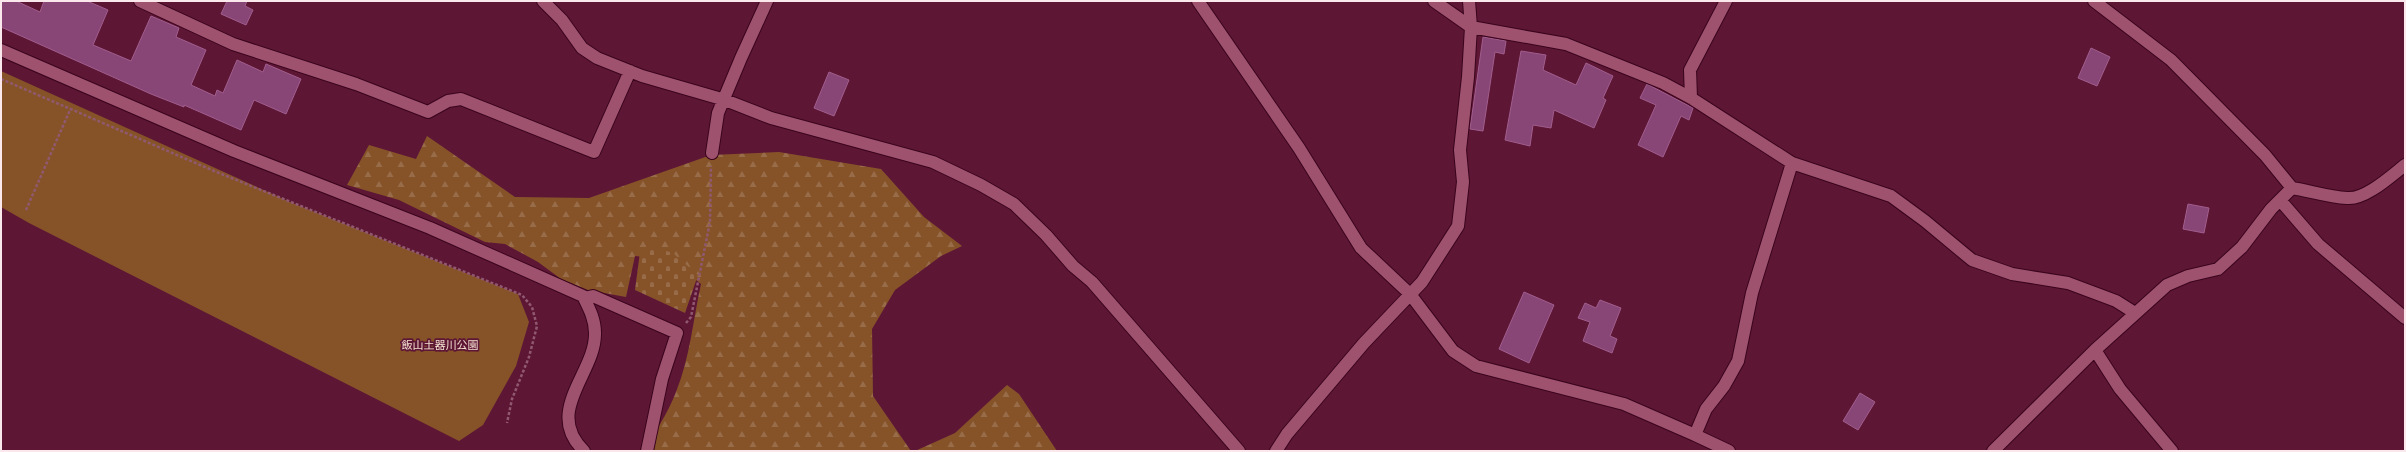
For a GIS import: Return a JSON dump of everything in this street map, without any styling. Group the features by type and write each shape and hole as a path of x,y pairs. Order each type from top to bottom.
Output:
{"street":[{"path":"140,1 233,44 356,84 428,112 448,101 461,99 594,152 630,71"},
{"path":"544,1 562,20 582,48 598,58 630,71 725,100 771,118 933,162 981,185 1014,204 1046,235 1073,266 1092,282 1239,451"},
{"path":"712,153 718,113 725,100 741,58 768,1"},
{"path":"1198,1 1299,148 1361,248 1410,294 1453,351 1476,366 1624,404 1729,451"},
{"path":"1434,1 1471,27 1566,44 1663,83 1691,98 1792,163 1891,196 1925,221 1972,260 2012,274 2068,283 2116,301 2135,313"},
{"path":"1276,451 1288,434 1364,343 1422,282 1458,226 1463,182 1460,150 1468,77 1471,27 1469,1"},
{"path":"1691,98 1690,70 1726,1"},
{"path":"2094,1 2171,60 2265,155 2292,188 2348,199 2361,195 2382,183 2405,165"},
{"path":"1,50 234,151 430,228 565,288 584,298 592,312 595,333 593,349 571,398 569,421 575,442 584,451"},
{"path":"1695,435 1706,409 1724,386 1738,361 1752,293 1792,163"},
{"path":"1993,451 2095,350 2167,286 2188,276 2218,269 2242,247 2280,200 2292,188"},
{"path":"2280,200 2318,244 2405,318"},
{"path":"584,298 593,296 677,333 662,379 647,451"},
{"path":"2095,350 2120,389 2172,451"}],"path":[{"path":"1,79 235,180 522,295 532,307 537,326 512,398 507,423"},
{"path":"26,210 70,110"},
{"path":"691,318 710,222 712,153"}],"green space":[{"name":"飯山土器川公園","path":"1,71 290,202 518,294 529,322 516,366 483,425 459,441 29,223 1,207"},
{"path":"427,136 515,197 589,198 711,155 779,152 881,169 924,217 962,246 941,256 895,290 872,329 873,396 911,451 644,451 669,407 681,379 688,352 701,284 671,260 635,256 626,297 588,290 561,279 538,262 505,244 485,242 399,200 347,185 369,145 416,159"},
{"path":"646,245 673,253 698,275 685,313 635,290 640,252"},
{"path":"1007,385 1019,394 1057,451 915,451 955,433"}],"building":[{"path":"1,1 16,1 40,12 44,1 87,1 108,10 93,45 131,61 151,16 179,28 176,37 206,50 191,85 215,96 217,90 223,93 237,60 263,72 266,64 301,79 286,114 254,100 241,130 184,105 184,107 151,94 1,27"},
{"path":"227,1 247,1 245,6 253,10 246,25 221,14"},
{"path":"1483,37 1506,41 1504,54 1495,52 1483,131 1470,129"},
{"path":"2091,48 2110,57 2097,86 2078,78"},
{"path":"1521,51 1546,55 1543,70 1576,85 1586,63 1613,76 1603,98 1606,100 1594,128 1554,110 1551,128 1533,125 1530,146 1505,140"},
{"path":"829,72 849,80 834,116 814,108"},
{"path":"1647,84 1693,108 1689,120 1681,116 1663,157 1638,145 1656,105 1640,98"},
{"path":"2188,204 2209,208 2204,233 2183,229"},
{"path":"1524,292 1554,305 1529,363 1499,349"},
{"path":"1600,300 1621,308 1610,336 1617,339 1612,353 1583,341 1590,322 1578,318 1585,303 1596,308"},
{"path":"1860,393 1875,402 1858,430 1843,421"}]}
